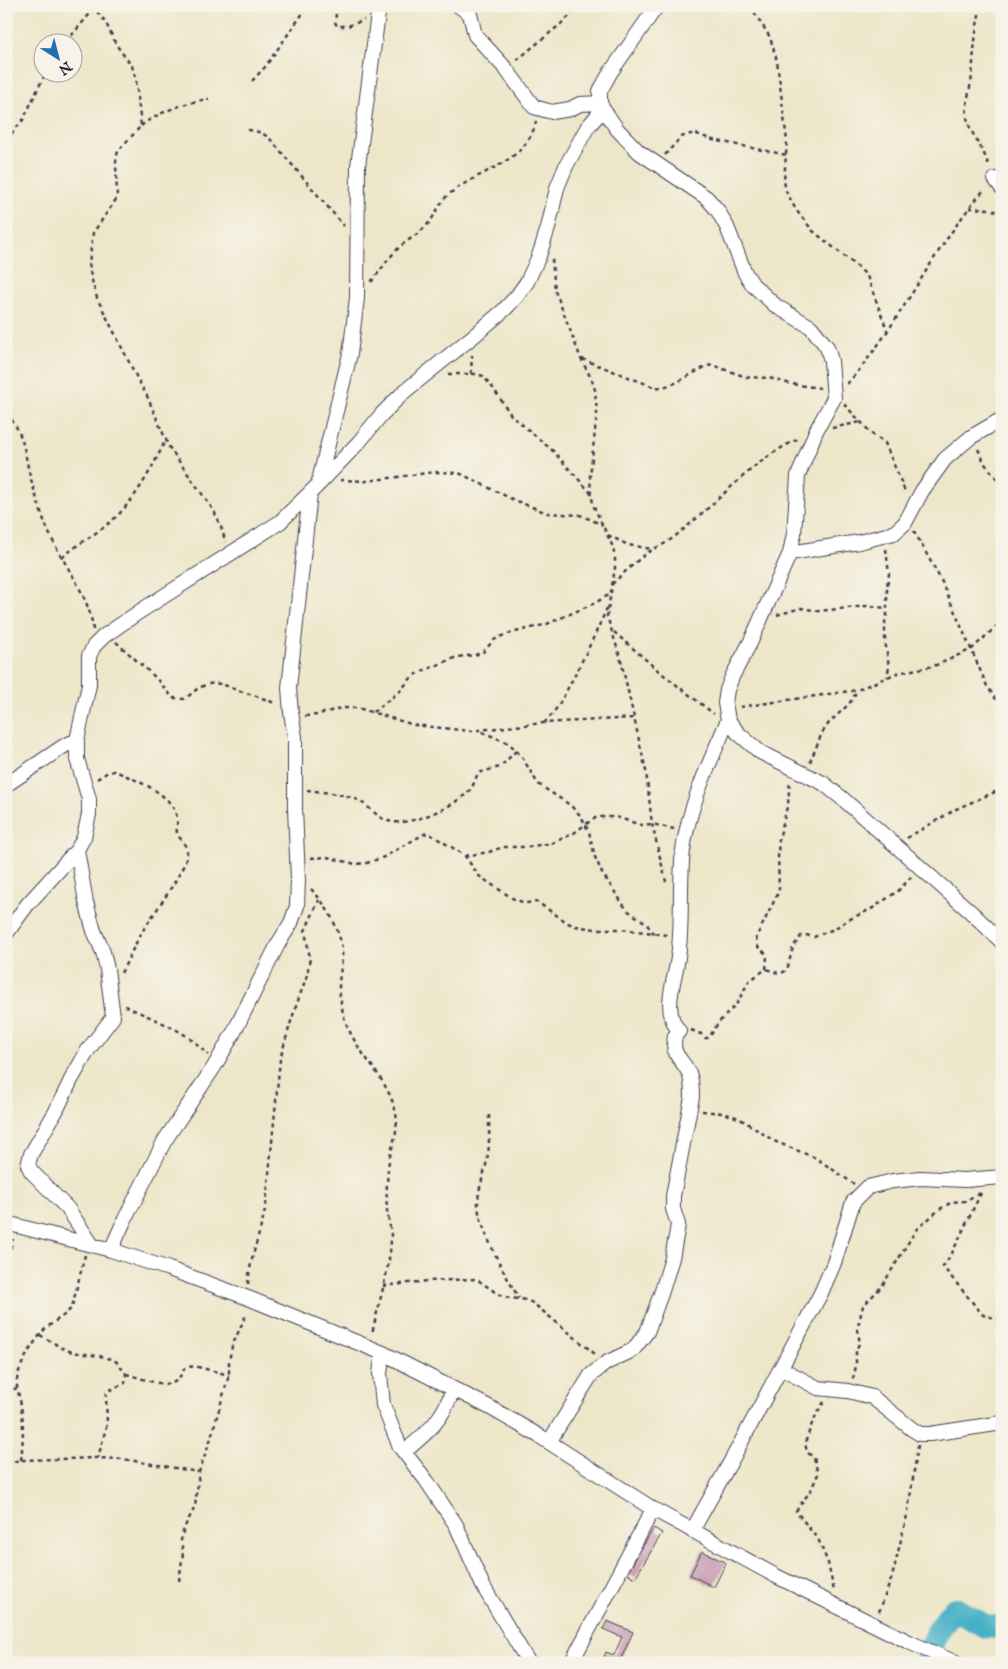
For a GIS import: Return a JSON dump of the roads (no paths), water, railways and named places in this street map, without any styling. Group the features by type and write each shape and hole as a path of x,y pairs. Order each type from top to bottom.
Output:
{"street":[{"path":"459,6 470,14 475,35 506,69 534,107 552,112 560,112 580,104 602,106"},
{"path":"549,1442 591,1375 606,1363 626,1355 640,1342 650,1326 672,1258 678,1224 673,1209 673,1196 691,1110 692,1084 688,1072 674,1051 674,1036 679,1031 671,1016 671,1001 678,956 684,850 688,828 698,792 727,718 727,690 732,676 751,641 790,553 794,534 798,476 816,431 834,394 831,361 827,347 821,338 811,327 776,306 752,285 718,211 706,198 650,160 629,143 602,106 600,91 656,7"},
{"path":"111,1250 165,1140 214,1067 249,1004 278,944 291,923 297,906 296,737 291,714 289,688 318,485 350,354 357,298 358,166 378,11"},
{"path":"6,934 27,905 77,850 84,837 89,814 89,799 77,759 77,740 90,685 89,656 94,646 108,633 280,522 359,442 381,415 518,296 539,256 548,228 557,188 566,166 587,128 602,106"},
{"path":"790,553 850,544 891,534 901,528 922,491 944,460 971,437 1002,419"},
{"path":"727,718 738,733 760,752 823,783 873,824 1002,942"},
{"path":"6,785 64,746 77,740"},
{"path":"77,850 86,902 94,931 103,952 112,1017 88,1050 28,1160 28,1166 68,1209 90,1245"},
{"path":"692,1531 782,1369 821,1293 834,1263 853,1202 868,1187 893,1181 920,1178 965,1180 1002,1177"},
{"path":"12,1224 111,1250 250,1299 376,1350 489,1407 549,1442 653,1509 692,1531 776,1576 909,1642 956,1663"},
{"path":"376,1350 383,1405 404,1452 422,1474 456,1525 483,1586 530,1663"},
{"path":"782,1369 818,1388 872,1396 896,1417 920,1434 1002,1423"},
{"path":"404,1452 430,1429 444,1412 453,1389"},
{"path":"570,1663 653,1509"}],"waterway":[{"path":"926,1663 936,1634 955,1609 985,1626 1002,1627"}]}
